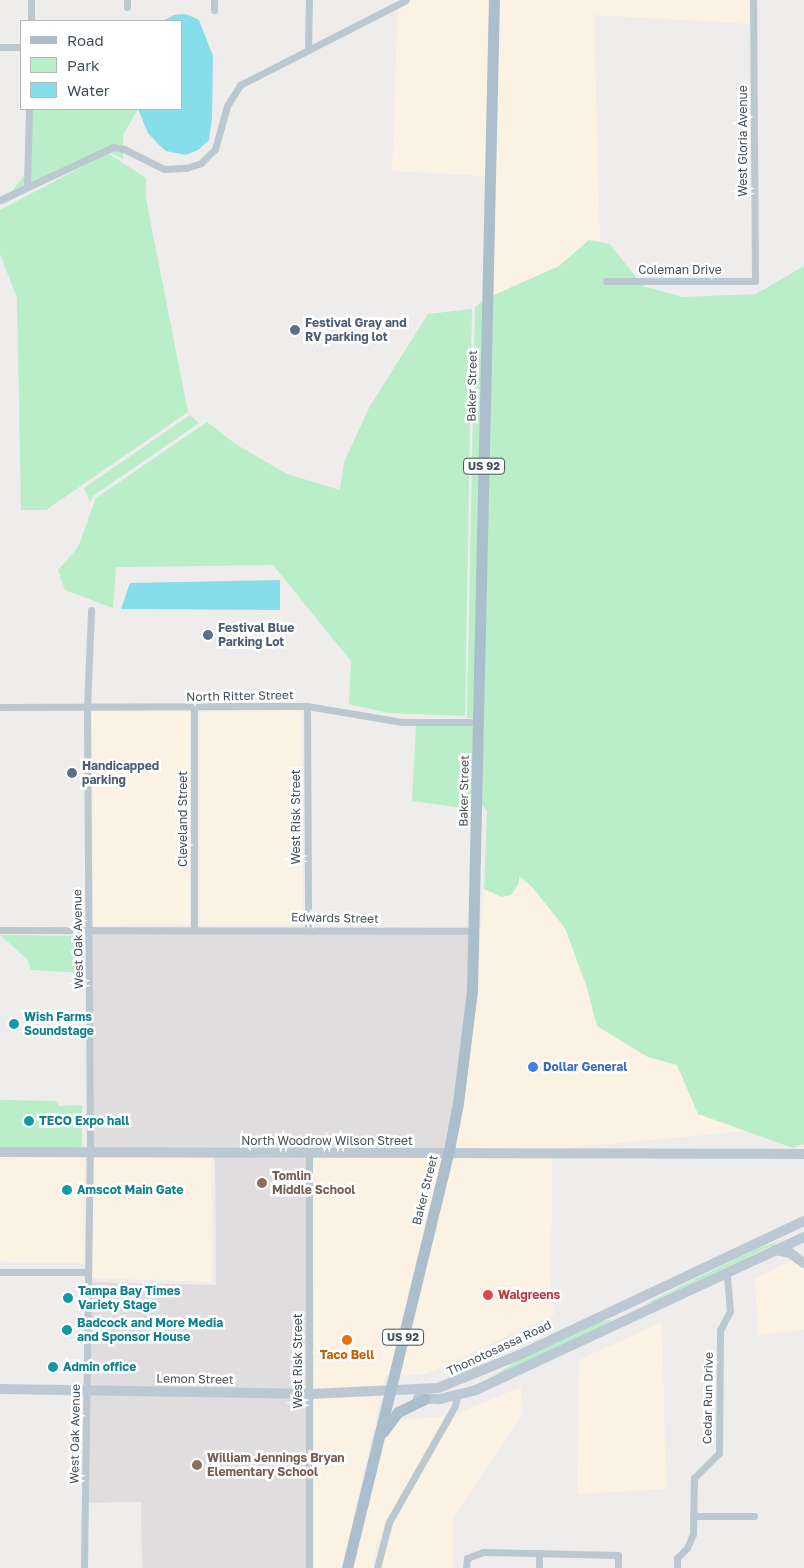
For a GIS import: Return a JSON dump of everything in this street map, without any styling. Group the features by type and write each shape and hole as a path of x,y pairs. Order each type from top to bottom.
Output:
{"main road":[{"name":"Baker Street","path":"347,1568 448,1155 467,1044 475,931 494,0"},
{"path":"380,1435 398,1412 425,1399"}],"street":[{"path":"31,0 31,20"},
{"path":"214,0 214,10"},
{"path":"308,49 309,0"},
{"name":"West Gloria Avenue","path":"753,0 755,281"},
{"path":"0,200 113,147 124,149 164,169 181,169 202,163 216,149 232,94 250,79 402,1"},
{"path":"0,47 20,47"},
{"path":"27,187 29,110"},
{"name":"Coleman Drive","path":"606,282 755,281"},
{"name":"West Oak Avenue","path":"84,1568 90,1151 87,707 91,610"},
{"name":"North Ritter Street","path":"0,707 194,708 307,706 402,722 479,722"},
{"name":"West Risk Street","path":"307,706 308,929"},
{"name":"Cleveland Street","path":"194,708 194,929"},
{"name":"Edwards Street","path":"0,930 308,929 475,931"},
{"name":"North Woodrow Wilson Street","path":"0,1152 90,1151 448,1155 804,1154"},
{"name":"West Risk Street","path":"309,1154 309,1568"},
{"name":"Thonotosassa Road","path":"390,1392 438,1388 477,1374 804,1221"},
{"name":"Thonotosassa Road","path":"390,1392 425,1399 457,1396 523,1369 804,1237"},
{"path":"775,1250 790,1253 804,1263"},
{"path":"0,1272 87,1272"},
{"name":"Cedar Run Drive","path":"677,1568 677,1558 692,1541 695,1474 718,1453 720,1330 730,1311 727,1273"},
{"path":"377,1568 389,1522 455,1406 457,1396 477,1374"},
{"path":"438,1388 457,1396"},
{"name":"Lemon Street","path":"0,1389 309,1394 390,1392"},
{"path":"693,1516 754,1516"},
{"path":"539,1553 539,1568"},
{"path":"466,1568 467,1558 474,1554 539,1553 618,1555 618,1568"}],"shaded area":[{"path":"398,0 490,0 486,176 392,171"},
{"path":"498,0 751,0 751,24 594,15 600,242 589,240 559,266 492,296"},
{"path":"302,710 303,925 199,925 199,712"},
{"path":"92,711 190,712 190,925 93,926"},
{"path":"518,875 532,887 565,928 586,985 597,1026 648,1057 677,1065 698,1114 746,1131 556,1149 453,1151 471,1044 484,889 502,897"},
{"name":"Tomlin Middle School","path":"89,930 475,931 448,1155 309,1154 309,1568 142,1568 141,1502 85,1503 87,1282 216,1285 215,1153 90,1151"},
{"path":"0,1155 85,1155 83,1263 0,1262"},
{"path":"94,1155 212,1157 212,1282 92,1278"},
{"path":"552,1157 551,1293 554,1314 426,1374 399,1375 451,1158"},
{"path":"313,1158 442,1158 390,1375 385,1375 383,1388 314,1390"},
{"path":"794,1259 804,1269 804,1329 758,1336 755,1279"},
{"path":"662,1322 666,1489 577,1494 579,1360"},
{"path":"521,1387 522,1415 453,1519 453,1568 381,1568 393,1524 456,1414"},
{"path":"381,1396 342,1568 314,1568 314,1397"},
{"path":"445,1416 386,1521 376,1545 373,1568 351,1568 384,1437 397,1420"}],"green space":[{"path":"28,110 137,110 123,135 123,159 106,150 0,206 24,176"},
{"path":"108,153 146,178 146,199 188,412 46,510 21,510 17,298 0,254 0,210"},
{"path":"589,240 610,244 643,286 683,297 756,294 804,266 804,1144 793,1148 698,1114 677,1065 648,1057 597,1026 586,985 565,928 532,887 519,876 519,883 511,895 502,897 484,889 487,811 482,805 492,296 559,266"},
{"path":"483,301 475,718 467,718 475,307"},
{"path":"472,309 465,716 388,713 349,704 351,661 273,565 116,567 113,608 65,590 58,570 78,547 96,498 207,422 237,445 287,474 340,490 344,462 370,406 428,314"},
{"path":"190,415 199,423 93,496 90,502 84,488"},
{"path":"416,726 475,726 472,802 464,808 412,801"},
{"path":"0,935 84,936 83,973 31,970 28,960"},
{"path":"0,1100 56,1101 59,1106 82,1105 82,1147 0,1148"},
{"path":"785,1239 667,1297 643,1305 758,1248"},
{"path":"613,1319 600,1328 490,1378 517,1361 597,1323"}],"water":[{"path":"186,14 199,20 213,56 212,118 209,140 198,150 186,155 166,151 158,144 148,133 138,110 182,110 182,20 165,20 174,15"},
{"path":"280,580 280,610 121,609 130,583"}],"place":[{"name":"Festival Gray and RV parking lot","path":"295,330"},
{"name":"Festival Blue Parking Lot","path":"208,635"},
{"name":"Handicapped parking","path":"72,773"},
{"name":"Wish Farms Soundstage","path":"14,1024"},
{"name":"Dollar General","path":"533,1067"},
{"name":"TECO Expo hall","path":"29,1121"},
{"name":"Tomlin Middle School","path":"262,1183"},
{"name":"Amscot Main Gate","path":"67,1190"},
{"name":"Walgreens","path":"488,1295"},
{"name":"Tampa Bay Times Variety Stage","path":"68,1298"},
{"name":"Badcock and More Media and Sponsor House","path":"67,1330"},
{"name":"Taco Bell","path":"347,1340"},
{"name":"Admin office","path":"53,1367"},
{"name":"William Jennings Bryan Elementary School","path":"197,1465"}]}
